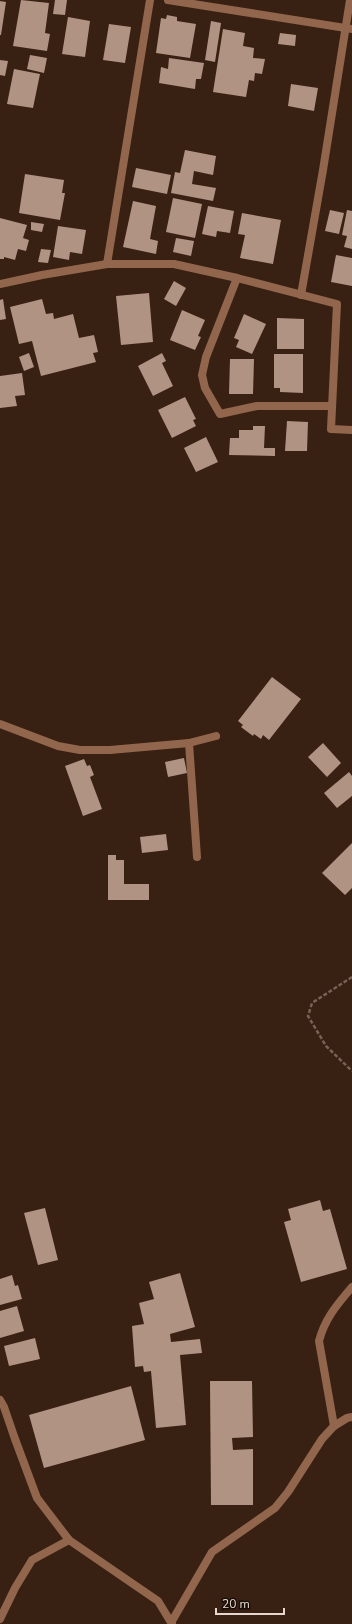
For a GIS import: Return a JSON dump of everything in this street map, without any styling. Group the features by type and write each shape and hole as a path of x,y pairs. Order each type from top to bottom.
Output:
{"street":[{"path":"107,264 150,0"},
{"path":"168,0 349,28"},
{"path":"301,294 349,28 350,0"},
{"path":"0,284 42,274 107,264 174,264 237,278 337,304 331,429 352,430"},
{"path":"237,278 206,357 202,375 205,388 220,414 257,406 332,406"},
{"path":"0,724 58,746 80,750 110,750 189,744 216,736"},
{"path":"189,744 197,857"},
{"path":"334,1426 319,1341 322,1329 328,1316 352,1287"},
{"path":"0,1400 4,1407 14,1439 37,1498 69,1540 158,1602 172,1623 212,1552 275,1508 288,1492 322,1440 334,1426 347,1418 352,1417"},
{"path":"0,1619 15,1588 32,1560 69,1540"}],"path":[{"path":"352,977 312,1003 308,1016 326,1046 352,1071"}],"building":[{"path":"21,0 49,3 45,33 50,34 47,51 13,46"},
{"path":"55,0 67,0 65,15 53,14"},
{"path":"0,1 6,2 1,35 0,35"},
{"path":"167,15 177,17 177,21 196,24 190,58 156,53 161,18 166,19"},
{"path":"68,17 90,21 85,57 62,54"},
{"path":"211,21 221,23 215,62 205,60"},
{"path":"109,24 131,27 125,63 103,60"},
{"path":"223,29 245,33 243,46 254,48 253,58 265,59 262,74 255,73 254,81 249,80 246,97 213,92"},
{"path":"280,33 296,35 295,46 278,44"},
{"path":"30,55 47,58 44,73 27,69"},
{"path":"169,58 204,63 201,79 196,79 195,89 159,83 161,67 168,69"},
{"path":"0,60 8,61 5,76 0,75"},
{"path":"14,69 40,74 33,108 7,104"},
{"path":"291,84 318,88 314,111 288,106"},
{"path":"185,150 216,156 213,175 194,171 192,184 216,188 213,201 171,193 175,172 180,173"},
{"path":"136,168 171,175 167,194 132,187"},
{"path":"25,174 64,180 62,193 65,193 60,220 19,213"},
{"path":"173,198 202,204 195,238 166,232"},
{"path":"133,201 156,206 150,239 158,241 156,254 123,247"},
{"path":"208,206 234,211 230,233 217,231 216,237 202,234"},
{"path":"330,210 344,213 339,234 325,231"},
{"path":"347,210 352,211 352,249 344,247 347,236 342,235"},
{"path":"242,213 281,220 273,264 240,258 245,235 238,234"},
{"path":"0,218 27,225 23,238 29,240 26,251 18,249 15,260 4,257 4,259 0,259"},
{"path":"31,222 44,224 42,232 31,230"},
{"path":"58,226 86,230 82,254 70,252 69,260 53,257"},
{"path":"176,238 194,241 191,256 173,252"},
{"path":"41,249 51,250 48,263 38,262"},
{"path":"336,255 352,258 352,286 331,282"},
{"path":"174,281 186,288 176,306 164,299"},
{"path":"149,293 153,342 121,345 116,296"},
{"path":"3,299 6,319 0,320 0,300"},
{"path":"42,299 46,314 53,313 54,319 73,314 79,338 94,335 98,352 93,353 96,362 41,376 32,341 19,344 10,307"},
{"path":"182,310 205,320 198,336 201,337 195,350 170,340"},
{"path":"244,314 266,324 252,354 236,347 239,340 234,338"},
{"path":"277,318 304,319 304,349 277,349"},
{"path":"29,353 34,367 24,371 19,357"},
{"path":"162,353 166,361 162,363 173,386 153,396 138,366"},
{"path":"274,354 303,354 303,393 280,392 280,388 274,388"},
{"path":"230,359 254,359 253,394 229,394"},
{"path":"22,373 25,395 15,396 17,406 0,408 0,376"},
{"path":"185,397 196,419 193,420 196,426 172,438 158,410"},
{"path":"287,421 308,422 307,451 285,451"},
{"path":"253,426 265,426 264,448 275,448 275,456 229,455 230,438 239,438 239,430 253,430"},
{"path":"206,437 218,462 196,472 184,448"},
{"path":"272,677 301,699 269,740 263,735 261,739 254,734 253,736 241,727 243,725 238,721"},
{"path":"323,743 341,763 327,777 308,757"},
{"path":"184,758 187,773 168,777 165,762"},
{"path":"84,759 87,766 90,765 94,775 90,777 102,809 83,816 65,766"},
{"path":"349,772 352,776 352,796 337,808 324,793"},
{"path":"166,834 168,850 142,853 140,837"},
{"path":"352,843 352,888 345,895 322,873"},
{"path":"108,855 116,855 116,860 124,860 124,884 149,884 149,900 108,900"},
{"path":"320,1200 323,1211 330,1209 347,1269 301,1282 284,1222 291,1220 288,1209"},
{"path":"45,1208 58,1260 38,1265 24,1213"},
{"path":"180,1273 195,1327 170,1334 171,1342 200,1339 202,1353 180,1355 186,1425 156,1428 151,1371 144,1372 143,1366 135,1367 132,1326 144,1324 139,1303 154,1299 149,1282"},
{"path":"12,1275 15,1286 18,1285 22,1299 0,1305 0,1279"},
{"path":"17,1306 24,1331 0,1338 0,1311"},
{"path":"35,1338 40,1359 9,1366 4,1346"},
{"path":"210,1381 252,1381 253,1437 232,1438 233,1450 253,1449 253,1505 211,1505"},
{"path":"131,1386 145,1440 44,1468 29,1415"}]}
